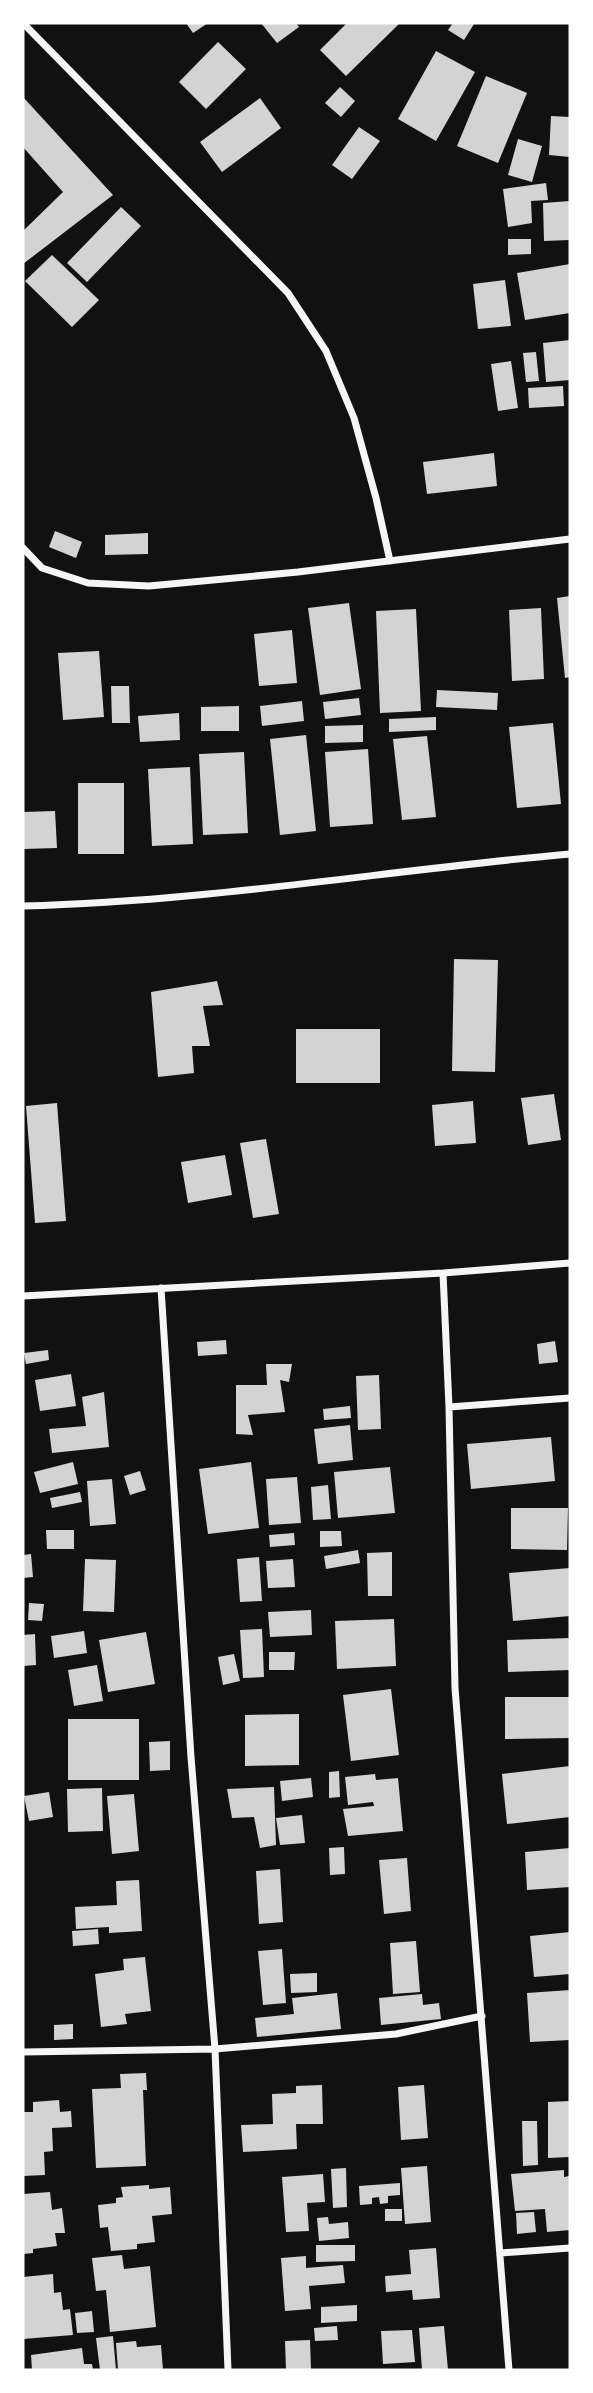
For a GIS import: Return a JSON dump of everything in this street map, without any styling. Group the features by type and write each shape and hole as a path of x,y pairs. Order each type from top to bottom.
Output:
{"street":[{"path":"23,23 288,293 326,351 354,418 390,561"},
{"path":"23,548 42,568 88,583 149,586 298,572 570,540"},
{"path":"23,906 88,905 215,894 570,854"},
{"path":"23,1296 570,1264"},
{"path":"443,1273 449,1406 455,1688 509,2370"},
{"path":"160,1288 191,1757 215,2049 228,2370"},
{"path":"449,1406 570,1398"},
{"path":"23,2052 215,2049 396,2034 482,2016"},
{"path":"501,2252 570,2248"}],"building":[{"path":"186,23 208,23 193,33"},
{"path":"261,23 296,23 299,27 277,43"},
{"path":"347,23 400,23 346,76 320,50"},
{"path":"453,23 474,24 464,40 448,30"},
{"path":"218,42 246,69 206,109 179,82"},
{"path":"436,51 475,72 436,141 398,119"},
{"path":"486,76 527,93 498,163 457,146"},
{"path":"340,87 355,101 341,117 325,103"},
{"path":"23,97 113,195 23,264 23,231 63,192 23,147"},
{"path":"260,98 281,128 222,172 200,142"},
{"path":"551,116 570,117 570,157 549,155"},
{"path":"359,127 380,141 352,179 332,165"},
{"path":"518,139 542,146 532,182 508,175"},
{"path":"546,183 548,200 531,201 532,223 508,227 503,189"},
{"path":"570,201 570,240 544,241 543,203"},
{"path":"121,207 141,226 87,282 67,263"},
{"path":"508,239 531,239 531,254 508,255"},
{"path":"52,255 99,300 72,327 25,281"},
{"path":"570,264 570,313 525,320 517,273"},
{"path":"505,280 511,326 478,329 473,284"},
{"path":"570,340 570,380 546,382 543,343"},
{"path":"536,352 539,381 526,382 523,353"},
{"path":"511,361 518,408 498,411 491,364"},
{"path":"563,386 564,406 529,408 528,388"},
{"path":"494,453 497,486 427,494 423,462"},
{"path":"55,531 82,542 76,558 49,547"},
{"path":"148,533 148,554 105,555 105,535"},
{"path":"570,596 570,677 565,678 557,598"},
{"path":"349,603 361,689 320,695 308,608"},
{"path":"541,608 544,679 512,681 509,610"},
{"path":"416,609 421,711 380,713 376,611"},
{"path":"292,630 297,683 259,686 254,634"},
{"path":"99,651 104,717 63,720 58,653"},
{"path":"111,686 129,686 130,723 112,723"},
{"path":"437,690 498,693 497,710 436,707"},
{"path":"359,698 361,715 325,719 323,702"},
{"path":"302,701 304,721 262,726 260,706"},
{"path":"239,706 239,731 201,731 201,707"},
{"path":"179,713 180,740 140,742 138,716"},
{"path":"436,717 436,730 389,732 389,719"},
{"path":"553,723 561,804 517,808 509,727"},
{"path":"363,725 363,742 325,743 325,726"},
{"path":"306,735 316,831 280,835 270,739"},
{"path":"427,736 436,817 402,820 393,739"},
{"path":"368,749 373,824 330,827 325,752"},
{"path":"244,752 248,833 203,835 199,754"},
{"path":"190,767 193,844 152,846 148,769"},
{"path":"78,783 124,783 124,854 78,854"},
{"path":"55,811 57,848 23,849 23,812"},
{"path":"454,959 498,960 495,1072 452,1071"},
{"path":"217,981 223,1005 203,1006 210,1046 192,1046 194,1073 158,1077 151,992"},
{"path":"296,1029 380,1029 380,1083 296,1083"},
{"path":"554,1094 561,1140 528,1145 521,1098"},
{"path":"473,1101 476,1143 435,1146 432,1105"},
{"path":"57,1103 66,1221 35,1223 26,1106"},
{"path":"266,1139 279,1214 253,1218 240,1143"},
{"path":"225,1155 232,1195 188,1203 181,1162"},
{"path":"226,1340 227,1354 198,1356 197,1342"},
{"path":"555,1341 558,1362 539,1364 537,1344"},
{"path":"48,1350 49,1360 26,1364 24,1353"},
{"path":"266,1364 292,1364 289,1382 280,1380 285,1412 248,1415 253,1435 236,1434 236,1385 267,1385"},
{"path":"71,1374 76,1406 40,1411 35,1380"},
{"path":"379,1375 381,1429 358,1430 356,1376"},
{"path":"104,1392 109,1447 52,1453 49,1429 86,1426 82,1397"},
{"path":"350,1406 351,1418 324,1420 323,1409"},
{"path":"350,1425 353,1460 318,1464 314,1429"},
{"path":"551,1437 555,1481 471,1489 467,1444"},
{"path":"73,1462 78,1484 40,1493 34,1472"},
{"path":"251,1462 259,1528 208,1534 199,1469"},
{"path":"390,1467 395,1513 338,1518 334,1472"},
{"path":"140,1471 146,1490 130,1495 124,1476"},
{"path":"297,1477 301,1523 269,1525 266,1479"},
{"path":"112,1479 116,1524 90,1526 87,1481"},
{"path":"328,1485 331,1519 313,1520 311,1487"},
{"path":"80,1492 82,1502 52,1508 50,1498"},
{"path":"511,1508 568,1508 567,1550 511,1549"},
{"path":"46,1530 74,1530 74,1549 47,1549"},
{"path":"320,1531 341,1531 342,1546 320,1547"},
{"path":"294,1533 295,1545 270,1547 269,1535"},
{"path":"358,1550 360,1563 326,1569 324,1556"},
{"path":"392,1552 392,1596 368,1596 367,1553"},
{"path":"31,1554 33,1577 23,1578 23,1555"},
{"path":"259,1557 262,1601 240,1602 237,1559"},
{"path":"85,1559 116,1560 114,1612 83,1611"},
{"path":"293,1559 295,1587 268,1588 266,1561"},
{"path":"570,1568 570,1616 513,1621 509,1573"},
{"path":"29,1603 44,1604 42,1621 28,1620"},
{"path":"311,1610 312,1635 270,1637 268,1612"},
{"path":"394,1619 396,1666 337,1669 335,1621"},
{"path":"262,1629 264,1677 243,1678 240,1630"},
{"path":"84,1631 87,1653 54,1658 51,1636"},
{"path":"146,1632 155,1684 108,1692 99,1640"},
{"path":"35,1634 36,1665 23,1666 23,1635"},
{"path":"570,1638 570,1670 508,1672 507,1640"},
{"path":"269,1652 295,1652 294,1670 269,1670"},
{"path":"234,1654 240,1681 223,1685 218,1657"},
{"path":"97,1665 103,1701 74,1706 68,1670"},
{"path":"391,1689 399,1755 351,1761 343,1695"},
{"path":"505,1697 570,1697 570,1738 505,1739"},
{"path":"299,1714 299,1765 245,1766 245,1715"},
{"path":"68,1719 139,1719 139,1780 68,1780"},
{"path":"170,1741 170,1770 150,1771 149,1742"},
{"path":"570,1766 570,1817 507,1824 502,1774"},
{"path":"339,1771 340,1797 329,1798 329,1772"},
{"path":"375,1774 376,1780 398,1778 403,1831 348,1836 343,1809 374,1806 373,1802 348,1805 345,1777"},
{"path":"311,1778 313,1797 282,1801 280,1781"},
{"path":"274,1787 276,1845 260,1848 254,1817 232,1818 227,1789"},
{"path":"102,1788 103,1831 68,1832 67,1789"},
{"path":"49,1792 53,1817 29,1821 24,1796"},
{"path":"134,1794 139,1851 112,1854 107,1796"},
{"path":"302,1815 305,1843 280,1845 276,1818"},
{"path":"344,1847 345,1874 330,1875 329,1848"},
{"path":"570,1848 570,1887 527,1890 525,1852"},
{"path":"407,1858 411,1911 384,1914 379,1860"},
{"path":"280,1869 283,1922 259,1924 256,1871"},
{"path":"139,1880 142,1931 109,1933 109,1927 76,1929 75,1907 117,1905 116,1881"},
{"path":"98,1929 99,1944 73,1946 72,1931"},
{"path":"570,1932 570,1974 534,1977 530,1936"},
{"path":"416,1941 420,1992 393,1994 390,1943"},
{"path":"282,1949 286,2003 263,2005 258,1951"},
{"path":"145,1957 151,2011 125,2014 127,2024 101,2027 95,1974 124,1970 123,1959"},
{"path":"317,1973 317,1992 291,1993 290,1974"},
{"path":"570,1990 570,2040 530,2042 527,1993"},
{"path":"337,1993 341,2029 257,2037 255,2018 294,2014 292,1998"},
{"path":"422,1994 423,2005 439,2003 441,2019 381,2025 379,1998"},
{"path":"73,2024 73,2039 54,2040 54,2025"},
{"path":"146,2073 147,2090 143,2090 146,2166 96,2168 92,2089 121,2088 120,2074"},
{"path":"322,2085 323,2124 296,2124 297,2149 243,2152 241,2125 273,2124 272,2094 296,2093 296,2086"},
{"path":"424,2085 428,2138 401,2140 398,2087"},
{"path":"59,2100 60,2112 71,2111 72,2127 52,2128 53,2151 44,2152 45,2175 23,2176 23,2112 33,2112 33,2102"},
{"path":"570,2101 570,2157 548,2158 548,2102"},
{"path":"522,2121 537,2121 538,2165 523,2166"},
{"path":"427,2166 431,2222 405,2224 401,2168"},
{"path":"346,2168 347,2207 333,2208 331,2169"},
{"path":"564,2170 564,2177 570,2176 570,2230 547,2232 545,2209 515,2211 511,2174"},
{"path":"323,2174 325,2202 307,2203 309,2231 286,2232 282,2177"},
{"path":"400,2183 400,2195 388,2196 388,2203 380,2204 379,2197 372,2198 372,2204 360,2205 359,2186"},
{"path":"149,2185 149,2189 170,2187 172,2214 152,2216 155,2242 137,2244 137,2249 111,2251 108,2227 100,2228 98,2205 116,2203 116,2198 123,2197 121,2187"},
{"path":"50,2192 52,2210 62,2208 65,2233 55,2233 57,2246 33,2249 33,2253 23,2254 23,2194"},
{"path":"385,2209 402,2209 402,2221 385,2221"},
{"path":"534,2212 536,2232 517,2234 516,2213"},
{"path":"328,2217 329,2224 348,2222 349,2238 319,2241 317,2218"},
{"path":"316,2245 355,2245 355,2261 316,2262"},
{"path":"436,2248 440,2298 413,2300 412,2290 386,2292 385,2276 411,2274 409,2250"},
{"path":"122,2255 124,2269 150,2266 156,2327 110,2332 106,2290 96,2291 92,2258"},
{"path":"306,2256 306,2268 343,2265 345,2283 309,2286 311,2309 285,2311 281,2258"},
{"path":"53,2274 54,2293 61,2292 63,2310 70,2309 73,2335 23,2339 23,2277"},
{"path":"357,2305 357,2321 321,2323 321,2307"},
{"path":"92,2311 94,2332 77,2333 75,2313"},
{"path":"337,2326 338,2340 315,2341 314,2328"},
{"path":"444,2326 448,2370 422,2370 419,2328"},
{"path":"412,2330 415,2362 383,2364 381,2331"},
{"path":"113,2336 116,2370 100,2370 96,2338"},
{"path":"310,2340 311,2370 286,2370 285,2341"},
{"path":"136,2341 137,2347 161,2345 163,2370 118,2370 116,2343"},
{"path":"82,2348 84,2364 92,2364 93,2370 32,2370 31,2355"}]}
